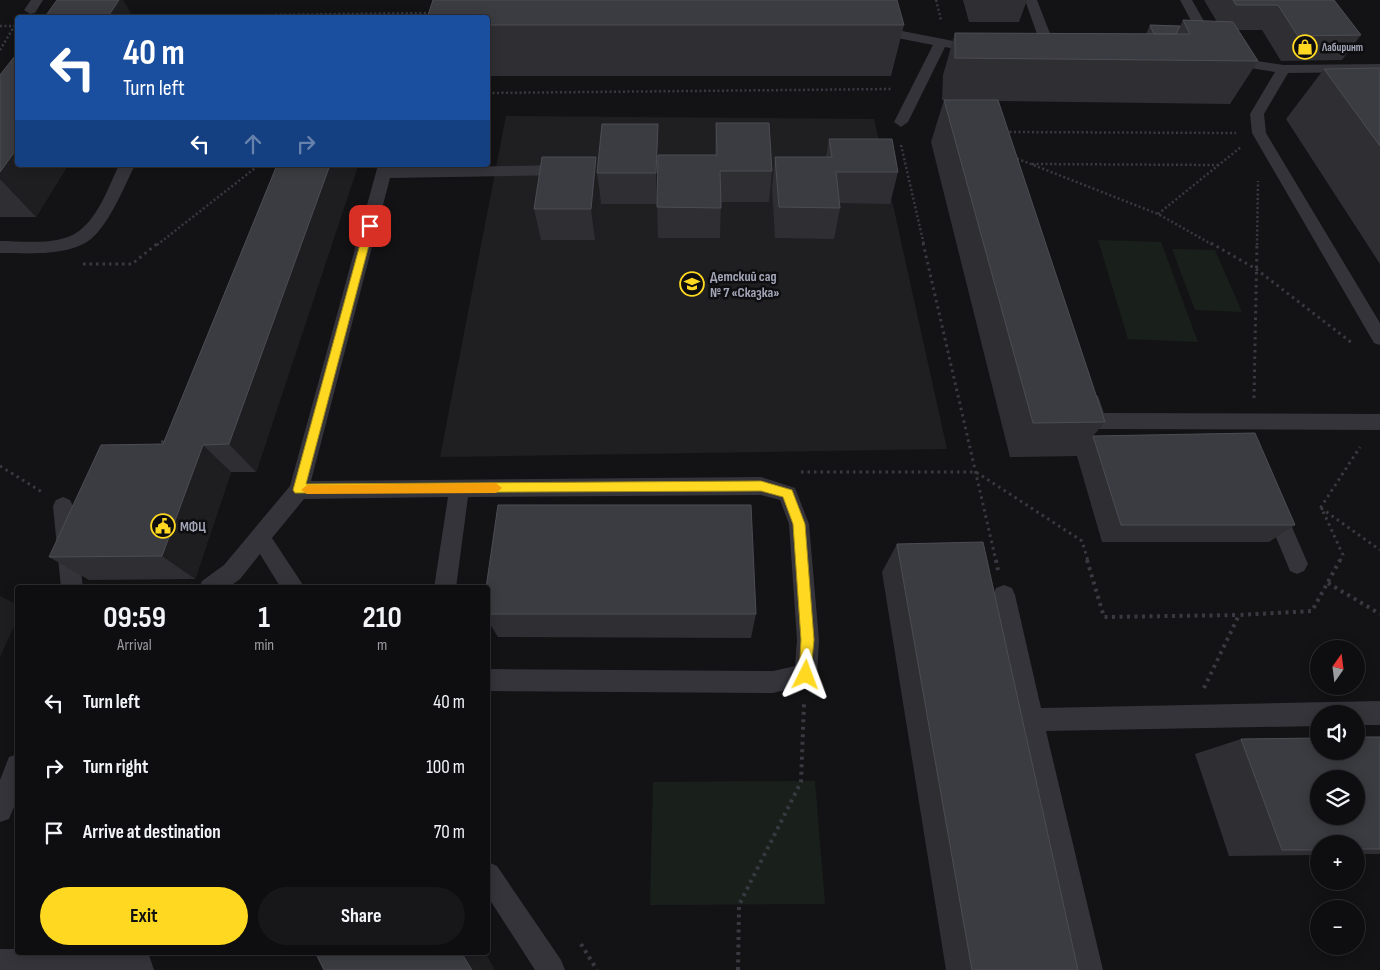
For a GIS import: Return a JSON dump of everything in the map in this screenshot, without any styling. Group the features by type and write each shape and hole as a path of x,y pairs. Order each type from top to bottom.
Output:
{"lane":[{"path":"1031,0 1056,54 1033,53"},
{"path":"1186,0 1219,59 1284,69 1377,71"},
{"path":"864,32 892,33 996,52"},
{"path":"901,122 941,42"},
{"path":"1284,69 1257,114 1259,133 1380,338"},
{"path":"0,247 56,245 84,236 99,216 126,167"},
{"path":"214,585 232,572 299,490 385,169 582,169"},
{"path":"1085,383 1097,421 1245,427 1380,422"},
{"path":"299,490 761,486 788,494 799,524 808,640 806,675 773,682 490,680"},
{"path":"445,585 459,488"},
{"path":"1267,492 1297,564"},
{"path":"63,506 72,585"},
{"path":"260,537 292,585"},
{"path":"1004,595 1088,970"},
{"path":"1365,713 1380,713"},
{"path":"1032,720 1310,714"},
{"path":"0,810 15,773"},
{"path":"490,878 551,970"},
{"path":"0,963 136,960 140,970"}],"path":[{"path":"264,15 441,13"},
{"path":"0,26 15,25"},
{"path":"0,50 15,28"},
{"path":"490,93 919,89"},
{"path":"901,122 897,129 1004,595"},
{"path":"998,132 1259,133"},
{"path":"1158,214 1259,133"},
{"path":"1245,427 1256,269 1259,133"},
{"path":"1007,153 1028,164 1158,214 1256,269 1357,347"},
{"path":"1028,164 1219,165"},
{"path":"76,264 132,264 257,167"},
{"path":"151,449 175,433"},
{"path":"0,466 63,506"},
{"path":"797,472 976,472 1082,541 1104,616 1239,615"},
{"path":"1321,507 1380,550"},
{"path":"1328,583 1380,614"},
{"path":"738,970 740,905 801,782 806,675"},
{"path":"581,944 597,970"}],"shaded area":[{"name":"Детский сад № 7 «Сказка»","path":"506,116 874,119 947,449 440,457"},
{"path":"1098,240 1161,242 1198,342 1128,339"},
{"path":"1172,249 1215,250 1242,312 1195,310"},
{"path":"815,781 825,904 650,905 653,782"}],"building":[{"path":"57,0 119,0 109,15 46,15"},
{"path":"433,0 897,0 904,25 490,25 490,15 428,15"},
{"path":"1233,0 1334,0 1361,35 1298,36 1278,5 1236,5"},
{"path":"1183,20 1233,22 1258,61 955,58 955,33 1190,34"},
{"path":"1150,25 1180,26 1176,34 1154,34"},
{"path":"15,56 15,151 0,172 0,75"},
{"path":"1380,68 1380,146 1324,69"},
{"path":"944,100 998,100 1105,422 1033,423"},
{"path":"716,123 769,123 772,171 720,171 721,208 657,207 658,155 717,155"},
{"path":"602,124 658,124 656,173 597,173"},
{"path":"829,139 892,139 898,172 836,172 840,208 779,207 775,157 832,157"},
{"path":"542,157 596,157 591,209 534,209"},
{"path":"276,167 329,167 229,444 203,445 162,556 49,557 101,445 163,444"},
{"path":"1255,433 1295,525 1121,525 1093,436"},
{"path":"498,505 751,505 756,614 490,614 490,585 486,585"},
{"path":"983,542 1078,970 972,970 897,544"},
{"path":"1365,737 1380,737 1380,849 1365,849 1365,835 1310,835 1310,850 1282,850 1241,739 1310,738 1310,760 1365,760"},
{"path":"316,955 463,955 472,970 324,970"}],"slow traffic":[{"path":"307,490 496,488"}],"place":[{"name":"Лабиринт","path":"1305,47"},
{"name":"Детский сад № 7 «Сказка»","path":"692,284"},
{"name":"МФЦ","path":"163,526"}],"route":[{"path":"370,226 299,490 761,486 788,494 799,524 808,640 806,675"}]}
